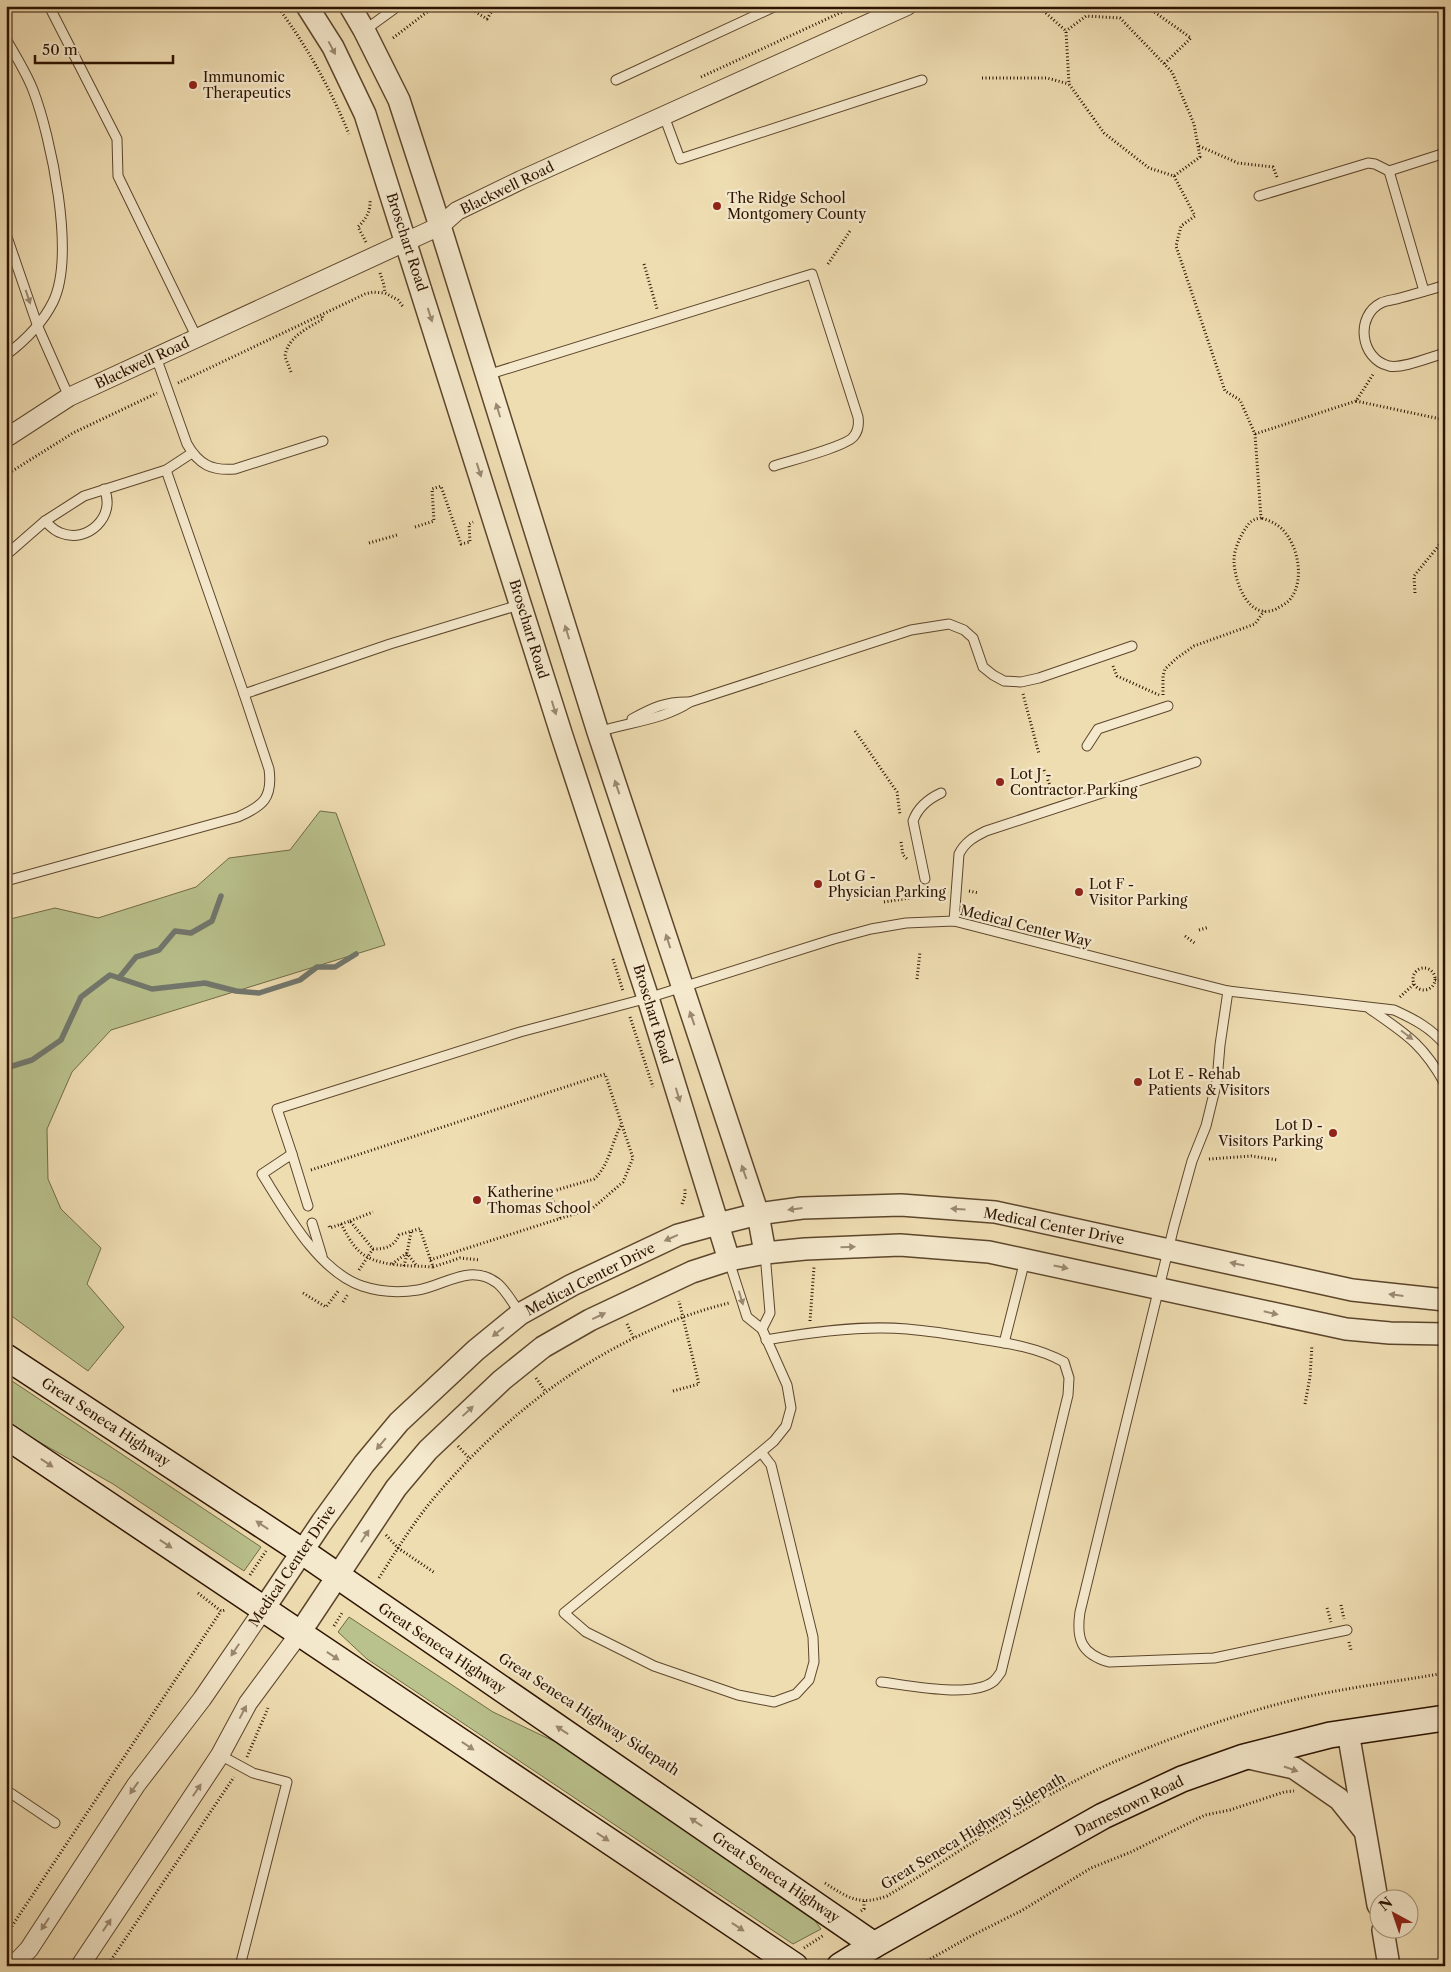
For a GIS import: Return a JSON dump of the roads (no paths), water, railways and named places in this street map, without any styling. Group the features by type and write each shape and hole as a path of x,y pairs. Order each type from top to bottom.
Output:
{"main road":[{"name":"Great Seneca Highway","path":"6,1357 303,1552 874,1945"},
{"path":"6,1436 299,1634 799,1957"},
{"name":"Darnestown Road","path":"840,1966 1103,1816 1182,1779 1244,1757 1348,1732 1445,1718"}],"street":[{"name":"Broschart Road","path":"307,6 333,47 365,114 522,604 562,736 648,998 729,1260"},
{"path":"350,6 399,100 598,732 758,1214 765,1253"},
{"name":"Blackwell Road","path":"6,438 69,397 374,258 440,226 457,211 907,6"},
{"name":"Medical Center Drive","path":"13,1966 29,1948 136,1785 202,1699 322,1522 364,1464 398,1422 476,1350 520,1314 572,1285 678,1235 758,1214 802,1208 901,1205 994,1212 1352,1290 1445,1300"},
{"path":"80,1966 220,1755 248,1703 299,1634 396,1488 428,1450 502,1380 543,1347 590,1320 692,1272 729,1260 765,1253 805,1249 900,1245 989,1252 1346,1329 1390,1333 1445,1334"},
{"path":"1348,1732 1375,1890"},
{"path":"1244,1757 1294,1768 1339,1799 1365,1831"},
{"path":"1385,1940 1389,1966"}],"lane":[{"path":"49,6 118,139 118,176 197,338"},
{"path":"364,30 398,6"},
{"path":"616,80 776,6"},
{"path":"6,39 33,89 51,161 60,210 63,241 61,279 54,301 38,327 20,345 6,355"},
{"path":"664,116 680,158 922,80"},
{"path":"1259,196 1368,163 1375,164 1389,171 1445,153"},
{"path":"1389,171 1424,291"},
{"path":"6,234 38,327 69,397"},
{"path":"487,375 812,274 858,417 859,427 854,438 841,444 774,466"},
{"path":"1445,285 1381,303 1371,312 1364,324 1363,337 1372,357 1390,366 1445,353"},
{"path":"156,357 187,444 192,454 209,467 220,470 235,468 323,441"},
{"path":"6,556 45,521 84,496 166,470 192,454"},
{"path":"6,881 238,817 263,803 269,792 269,769 166,470"},
{"path":"45,521 56,531 71,536 82,534 96,527 104,518 108,507 108,498 104,489"},
{"path":"244,694 390,644 522,604"},
{"path":"598,732 622,724 658,717 676,711 690,702 911,630 949,624 964,630 973,638 983,667 993,676 1004,681 1021,682 1039,678 1132,646"},
{"path":"1087,746 1098,729 1168,706"},
{"path":"954,921 959,854 964,844 974,837 986,830 1196,762"},
{"path":"925,879 913,821 921,806 928,800 941,794"},
{"name":"Medical Center Way","path":"292,1154 277,1109 520,1032 682,988 834,939 870,929 906,923 954,921 1228,992 1394,1010 1417,1020 1432,1031 1445,1045"},
{"path":"1228,992 1217,1081 1206,1126 1192,1161 1168,1250 1080,1612 1078,1624 1079,1638 1083,1648 1098,1659 1109,1662 1214,1658 1347,1630"},
{"name":"Medical Center Way","path":"1367,1007 1413,1039 1434,1065 1445,1084"},
{"path":"308,1206 292,1154 262,1174 294,1224 324,1262 361,1285 391,1292 419,1290 469,1274 486,1277 498,1284 520,1314"},
{"path":"312,1223 324,1262"},
{"path":"762,1329 770,1312 765,1253"},
{"path":"729,1260 747,1317 762,1329 787,1385 791,1408 786,1426 762,1452 564,1613 586,1632 654,1666 738,1695 774,1702 796,1694 809,1680 814,1662 813,1637 771,1465 762,1452"},
{"path":"1004,1343 1025,1260"},
{"path":"766,1340 809,1333 906,1329 1004,1343 1051,1355 1064,1362 1069,1378 1068,1395 1001,1672 993,1682 957,1691 881,1682"},
{"path":"220,1755 253,1772 286,1782 240,1966"},
{"path":"7,1792 56,1823"}],"waterway":[{"path":"119,978 136,957 159,950 175,931 191,933 212,921 221,896"},
{"path":"6,1068 32,1060 61,1040 81,997 110,975 152,989 205,983 236,991 259,993 300,980 317,967 335,967 356,954"}],"place":[{"name":"Immunomic Therapeutics","path":"193,85"},
{"name":"The Ridge School Montgomery County","path":"717,206"},
{"name":"Lot J - Contractor Parking","path":"1000,782"},
{"name":"Lot G - Physician Parking","path":"818,884"},
{"name":"Lot F - Visitor Parking","path":"1079,892"},
{"name":"Lot E - Rehab Patients & Visitors","path":"1138,1082"},
{"name":"Lot D - Visitors Parking","path":"1333,1133"},
{"name":"Katherine Thomas School","path":"477,1200"}]}
